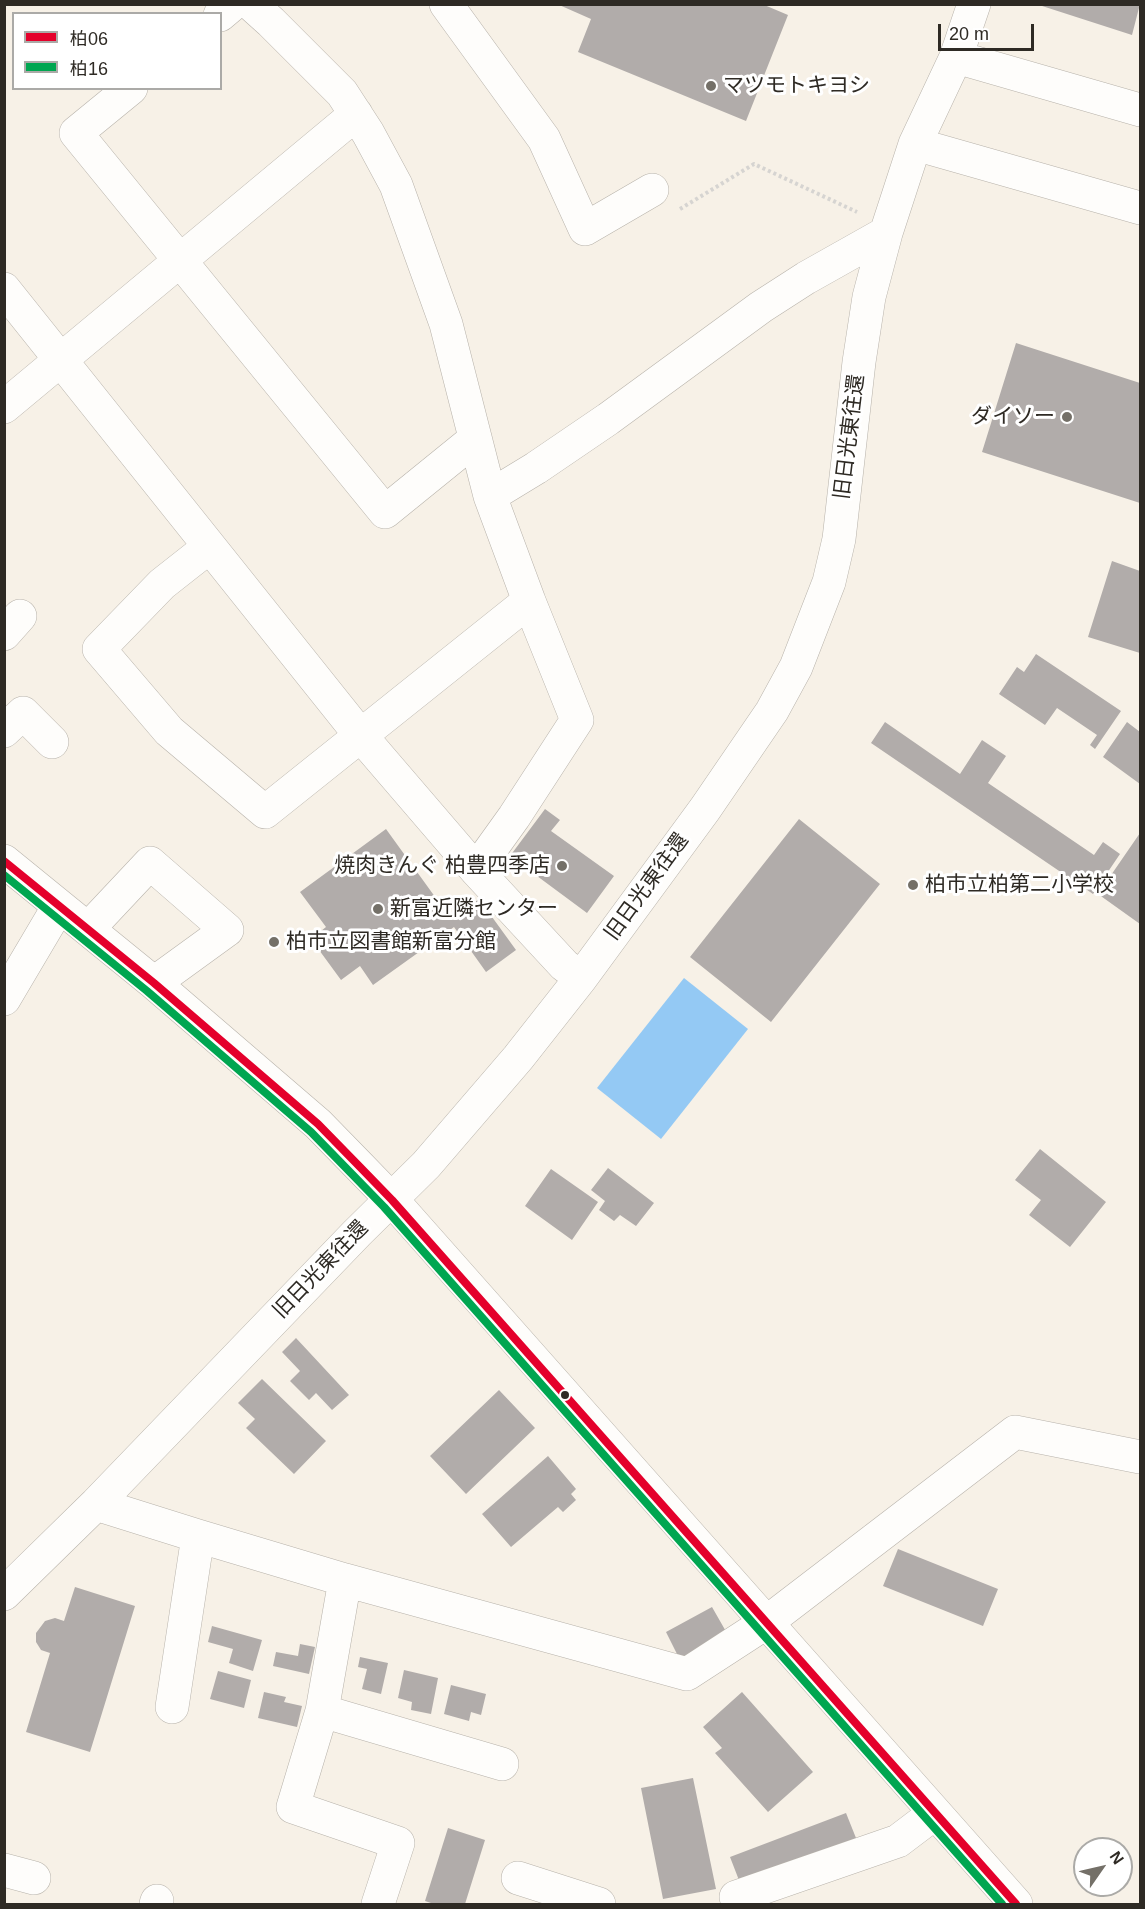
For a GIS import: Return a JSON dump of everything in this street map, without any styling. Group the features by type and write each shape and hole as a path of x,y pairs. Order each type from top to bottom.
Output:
{"street":[{"path":"222,13 234,4"},
{"path":"446,4 544,139 585,229 652,190"},
{"name":"旧日光東往還","path":"8,1584 96,1504 357,1233 426,1165 581,978 705,808 772,711 796,667 829,582 839,539 859,362 869,297 885,233 915,144 956,57 974,4"},
{"path":"271,10 342,93 396,185 446,324 490,496 529,601 578,720 476,870"},
{"path":"956,57 1140,110"},
{"path":"129,90 76,133 386,512 475,439"},
{"path":"4,407 60,358 356,114"},
{"path":"915,144 1140,208"},
{"path":"490,496 608,419 761,307 806,278 885,233"},
{"path":"4,289 361,736 476,870 564,965 581,978"},
{"path":"210,547 162,584 99,649 170,731 265,812 529,601"},
{"path":"4,731 23,712 52,742"},
{"path":"88,929 150,863 227,930 154,983"},
{"path":"13,868 154,983 318,1124 392,1200 1016,1905"},
{"path":"4,999 59,906"},
{"path":"96,1504 345,1580 687,1674 767,1622 1015,1432 1140,1457"},
{"path":"172,1707 198,1536"},
{"path":"345,1580 322,1711 293,1808 398,1843 378,1905"},
{"path":"322,1711 502,1764"},
{"path":"736,1897 898,1841 935,1813"},
{"path":"518,1878 599,1905"}],"path":[{"path":"652,190 670,215 754,164 858,212"}],"water":[{"path":"684,978 748,1029 661,1139 597,1088"}],"building":[{"name":"マツモトキヨシ","path":"557,4 762,4 788,15 746,121 578,52 591,19"},
{"path":"1039,4 1140,4 1132,35 1039,5"},
{"name":"ダイソー","path":"1016,343 1140,383 1140,503 982,452"},
{"path":"1112,561 1140,571 1140,653 1088,637"},
{"path":"1036,654 1121,711 1095,749 1090,745 1097,735 1057,708 1045,725 999,694 1017,667 1024,672"},
{"path":"885,722 960,774 982,740 1006,756 988,783 1094,855 1103,842 1120,854 1093,894 871,743"},
{"path":"1127,722 1140,732 1140,784 1103,757"},
{"name":"焼肉きんぐ 柏豊四季店","path":"545,809 560,820 551,831 614,876 587,913 510,856"},
{"path":"799,819 880,884 771,1022 690,957"},
{"name":"新富近隣センター","path":"386,829 451,919 479,899 516,950 486,972 454,927 373,985 360,966 341,980 311,939 326,927 300,892"},
{"path":"1140,833 1140,924 1098,894"},
{"path":"1040,1149 1106,1202 1070,1247 1029,1215 1041,1200 1015,1180"},
{"path":"608,1168 654,1203 636,1226 620,1215 614,1221 599,1210 605,1201 591,1190"},
{"path":"551,1169 598,1202 572,1240 525,1206"},
{"path":"296,1338 349,1395 332,1410 316,1393 309,1400 290,1381 300,1371 282,1352"},
{"path":"262,1379 326,1441 294,1474 246,1428 255,1419 238,1403"},
{"path":"499,1390 535,1428 466,1494 430,1456"},
{"path":"548,1456 576,1489 571,1494 576,1500 563,1512 558,1507 511,1547 482,1514"},
{"path":"898,1549 998,1589 983,1626 883,1586"},
{"path":"75,1587 135,1606 90,1752 26,1732 50,1653 41,1650 36,1642 36,1633 45,1621 55,1618 64,1621"},
{"path":"712,1607 728,1635 680,1660 666,1632"},
{"path":"212,1626 262,1640 253,1671 229,1663 233,1649 208,1642"},
{"path":"300,1644 315,1647 309,1674 273,1666 276,1652 298,1656"},
{"path":"360,1657 388,1663 381,1694 362,1689 367,1669 358,1667"},
{"path":"404,1670 438,1678 431,1714 411,1710 412,1702 398,1698"},
{"path":"218,1671 251,1680 244,1708 210,1699"},
{"path":"451,1685 486,1694 481,1715 471,1712 469,1721 444,1714"},
{"path":"264,1692 286,1697 284,1702 302,1706 297,1727 258,1718"},
{"path":"742,1692 813,1772 768,1812 715,1753 722,1748 703,1727"},
{"path":"693,1778 716,1889 663,1899 641,1788"},
{"path":"846,1813 858,1843 742,1888 730,1857"},
{"path":"448,1828 485,1840 465,1904 434,1904 425,1901"}],"transit line":[{"name":"柏06","path":"4,861 154,983 318,1124 360,1167 392,1200 1016,1904"},
{"name":"柏16","path":"4,875 147,991 311,1132 384,1207 1002,1904"}],"place":[{"name":"マツモトキヨシ","path":"711,86"},
{"name":"ダイソー","path":"1067,417"},
{"name":"焼肉きんぐ 柏豊四季店","path":"562,866"},
{"name":"柏市立柏第二小学校","path":"913,885"},
{"name":"新富近隣センター","path":"378,909"},
{"name":"柏市立図書館新富分館","path":"274,942"}]}
